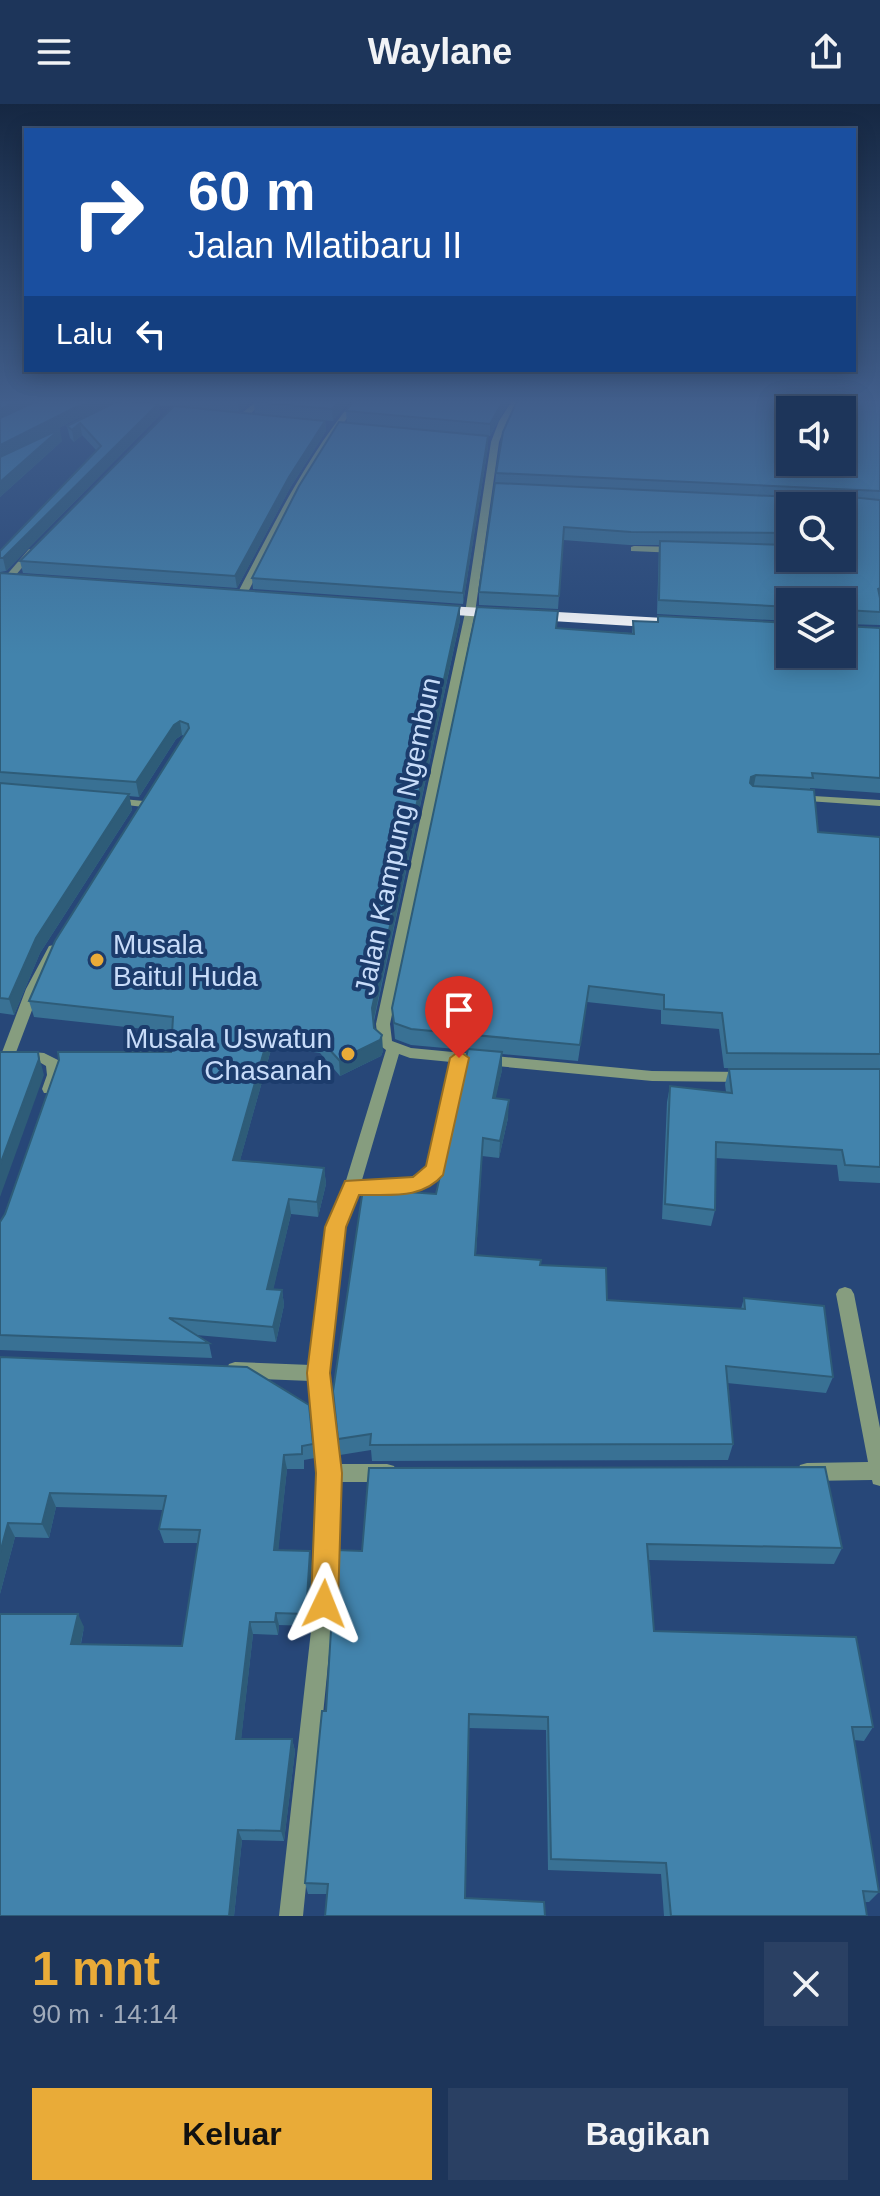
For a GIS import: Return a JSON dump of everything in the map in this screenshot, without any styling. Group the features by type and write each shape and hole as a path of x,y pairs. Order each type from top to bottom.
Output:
{"highway":[{"path":"4,579 30,582"},
{"path":"409,609 683,624"}],"street":[{"path":"241,596 301,486"},
{"name":"Jalan Kampung Ngembun","path":"393,1049 385,1044 383,1024 470,613 489,486"},
{"path":"488,490 503,491"},
{"path":"4,579 35,549"},
{"path":"634,549 696,550"},
{"path":"136,816 152,791"},
{"path":"782,798 880,803"},
{"path":"101,800 144,804"},
{"path":"45,1101 54,1075 53,1064 44,1058 4,1054 58,942"},
{"path":"291,1916 324,1604 329,1473 319,1373 336,1227 352,1187 393,1049 652,1076 758,1077"},
{"path":"352,1187 416,1185 436,1169 459,1058"},
{"path":"785,1472 880,1474 845,1294"},
{"path":"223,1369 319,1373"},
{"path":"329,1473 408,1473"}],"building":[{"path":"63,486 76,486 3,558 0,558 0,551"},
{"path":"95,486 284,486 235,576 20,561"},
{"path":"299,486 480,486 463,593 252,578"},
{"path":"495,486 776,496 776,533 631,532 564,527 559,596 479,592"},
{"path":"764,486 880,486 880,491"},
{"path":"856,498 880,500 880,612 856,611 856,588 776,588 776,606 659,600 660,541 776,545 776,572 856,572"},
{"path":"0,573 460,606 372,1008 374,1028 382,1035 380,1040 339,1060 318,1037 270,1030 233,1160 324,1168 317,1202 289,1199 267,1289 282,1290 273,1327 169,1318 209,1343 0,1335 0,1222 59,1060 58,1052 171,1052 173,1017 29,1001 55,941 189,728 188,724 180,721 174,725 136,782 0,772"},
{"path":"477,607 558,611 556,628 634,634 633,621 658,622 658,616 776,622 776,668 856,668 856,627 880,628 880,778 812,773 813,778 756,775 751,777 750,783 753,786 814,790 818,832 880,837 880,1054 727,1053 722,1013 664,1009 664,995 589,986 580,1045 411,1029 394,1023 392,1008"},
{"path":"0,783 129,794 36,938 9,999 0,998"},
{"path":"468,1049 502,1052 493,1098 509,1100 500,1141 483,1138 475,1255 541,1260 540,1265 606,1268 607,1300 745,1309 744,1298 824,1306 833,1377 726,1366 733,1444 370,1445 371,1434 338,1439 333,1391 363,1189 436,1194"},
{"path":"0,1052 38,1052 39,1059 0,1165"},
{"path":"729,1069 880,1069 880,1167 845,1165 842,1150 716,1142 715,1210 665,1204 670,1086 732,1093"},
{"path":"0,1357 247,1367 309,1405 313,1444 302,1446 302,1454 284,1455 274,1550 310,1551 306,1614 276,1613 275,1622 250,1622 236,1739 292,1739 281,1831 238,1830 229,1916 0,1916 0,1614 78,1614 71,1644 182,1646 200,1530 159,1529 166,1496 50,1493 42,1524 8,1523 0,1553"},
{"path":"825,1467 842,1548 647,1544 654,1631 856,1637 873,1727 852,1727 879,1892 863,1891 867,1916 671,1916 666,1863 551,1859 548,1717 469,1714 465,1898 544,1902 545,1916 325,1916 328,1884 305,1883 322,1711 326,1711 336,1550 362,1551 369,1468"}],"place":[{"name":"Musala Baitul Huda","path":"97,960"},
{"name":"Musala Uswatun Chasanah","path":"348,1054"}],"route":[{"path":"324,1604 329,1473 319,1373 336,1227 352,1187 416,1185 436,1169 459,1058"}]}
